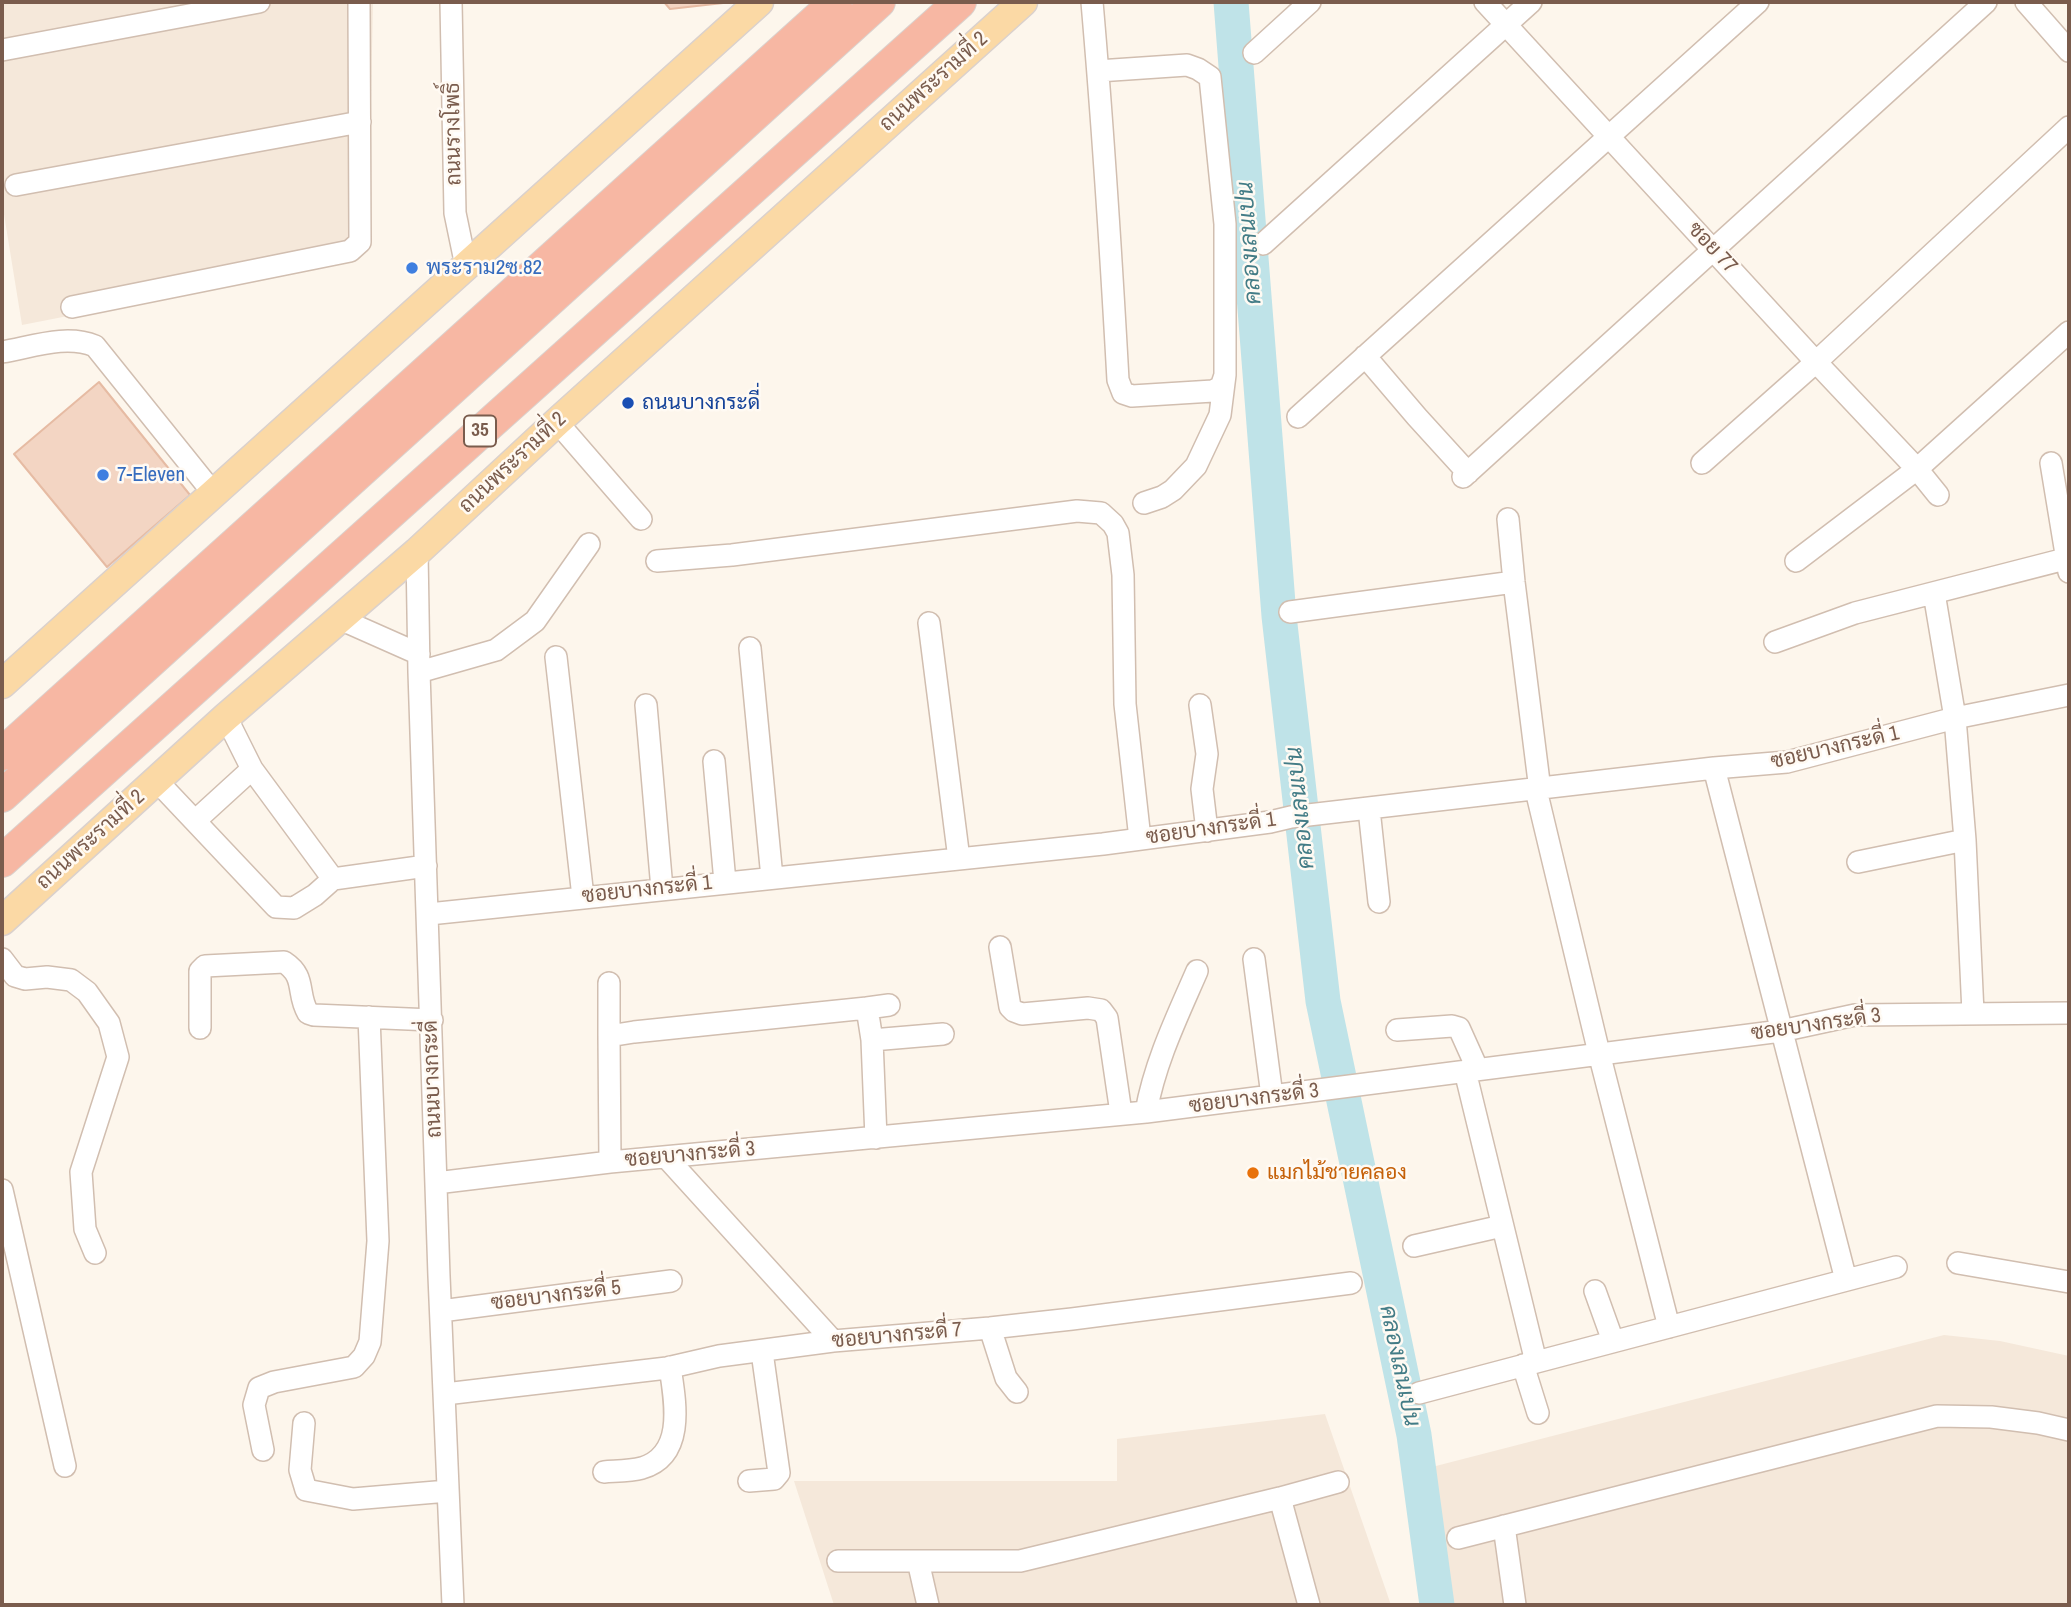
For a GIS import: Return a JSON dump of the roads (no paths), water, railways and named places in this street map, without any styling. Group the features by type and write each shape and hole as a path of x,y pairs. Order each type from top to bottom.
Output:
{"highway":[{"path":"2,754 836,2"},
{"path":"2,796 880,2"},
{"path":"2,849 934,2"},
{"name":"ถนนพระรามที่ 2","path":"2,861 960,2"}],"main road":[{"path":"2,684 759,2"},
{"name":"ถนนพระรามที่ 2","path":"2,921 226,717 417,552 557,422 1023,2"}],"street":[{"path":"2,50 259,2"},
{"path":"72,307 350,251 360,242 359,2"},
{"name":"ถนนรางโพธิ์","path":"451,2 455,214 466,266"},
{"path":"1092,2 1104,137 1118,380 1123,393 1132,397 1213,391 1221,387 1225,375"},
{"path":"1254,53 1310,2"},
{"name":"ซอย 77","path":"1485,2 1917,469 1938,495"},
{"path":"1263,244 1531,2"},
{"path":"1298,416 1758,2"},
{"path":"1366,356 1466,475 1986,2"},
{"path":"2026,2 2069,51"},
{"path":"1098,71 1187,65 1210,77 1225,224 1225,375 1220,415 1196,466 1173,491 1144,503"},
{"path":"16,185 360,122"},
{"path":"1702,464 2069,127"},
{"path":"1796,561 1917,469 2069,332"},
{"path":"2,352 71,340 95,346 214,494"},
{"path":"557,422 641,519"},
{"path":"1774,642 1855,613 2069,563 2052,463"},
{"path":"657,561 732,555 1077,511 1101,513 1118,533 1122,564 1125,704 1140,839"},
{"path":"1508,519 1538,790 1669,1327"},
{"path":"340,619 419,663 496,650 535,621 589,544"},
{"name":"ถนนบางกระดี่","path":"417,552 436,1183 453,1605"},
{"path":"1290,612 1514,582"},
{"path":"1934,593 1955,718 1965,840 1973,1013"},
{"path":"929,623 959,859"},
{"path":"750,648 772,878"},
{"path":"556,657 583,897"},
{"name":"ซอยบางกระดี่ 1","path":"429,914 1140,839 1305,816 1714,768 1787,762 1955,718 2069,695"},
{"path":"646,705 662,889"},
{"path":"1200,705 1206,754 1202,789 1207,831"},
{"path":"226,717 252,769 333,879"},
{"path":"714,761 725,882"},
{"path":"1714,768 1846,1280"},
{"path":"195,821 252,769"},
{"path":"156,780 276,907 294,908 333,879 426,866"},
{"path":"1369,809 1379,902"},
{"path":"1858,862 1965,840"},
{"path":"1000,947 1010,1007 1014,1012 1021,1014 1088,1008 1101,1010 1107,1018 1121,1113"},
{"path":"2,959 15,976 26,979 47,977 71,980 87,992 109,1023 118,1057 81,1172 85,1229 95,1254"},
{"path":"1254,959 1272,1096"},
{"path":"200,1028 200,971 205,965 212,964 284,962 297,974 305,1008 308,1013 314,1015 432,1020"},
{"path":"1146,1112 1151,1083 1197,971"},
{"path":"609,983 610,1162"},
{"path":"609,1036 889,1005"},
{"path":"867,1008 872,1040 876,1138"},
{"name":"ซอยบางกระดี่ 3","path":"436,1183 610,1162 1146,1112 1782,1031 1855,1015 2069,1013"},
{"path":"263,1450 254,1405 258,1388 274,1382 354,1367 364,1356 370,1342 379,1241 369,1017"},
{"path":"1397,1030 1452,1026 1459,1028 1471,1070 1538,1413"},
{"path":"872,1040 943,1034"},
{"path":"666,1157 833,1341"},
{"path":"2,1190 65,1465"},
{"path":"1415,1246 1502,1226"},
{"path":"1958,1263 2069,1282"},
{"path":"1419,1393 1896,1267"},
{"name":"ซอยบางกระดี่ 5","path":"441,1311 671,1282"},
{"name":"ซอยบางกระดี่ 7","path":"444,1394 670,1367 719,1356 833,1341 990,1328 1351,1283"},
{"path":"1595,1292 1613,1342"},
{"path":"990,1328 1006,1378 1017,1392"},
{"path":"749,1481 774,1479 779,1474 761,1352"},
{"path":"604,1472 642,1468 660,1457 669,1447 674,1431 675,1405 670,1367"},
{"path":"1458,1538 1937,1416 1991,1417 2069,1430"},
{"path":"304,1423 300,1470 306,1490 353,1499 449,1491"},
{"path":"838,1561 1020,1561 1280,1499 1338,1482"},
{"path":"1280,1499 1309,1605"},
{"path":"1504,1527 1515,1605"},
{"path":"918,1561 928,1605"}],"waterway":[{"name":"คลองเลนเปน","path":"1231,2 1279,616 1323,1001 1414,1435 1437,1605"}],"place":[{"name":"พระราม2ซ.82","path":"412,268"},
{"name":"ถนนบางกระดี่","path":"628,403"},
{"name":"7-Eleven","path":"103,475"},
{"name":"แมกไม้ชายคลอง","path":"1253,1173"}]}
